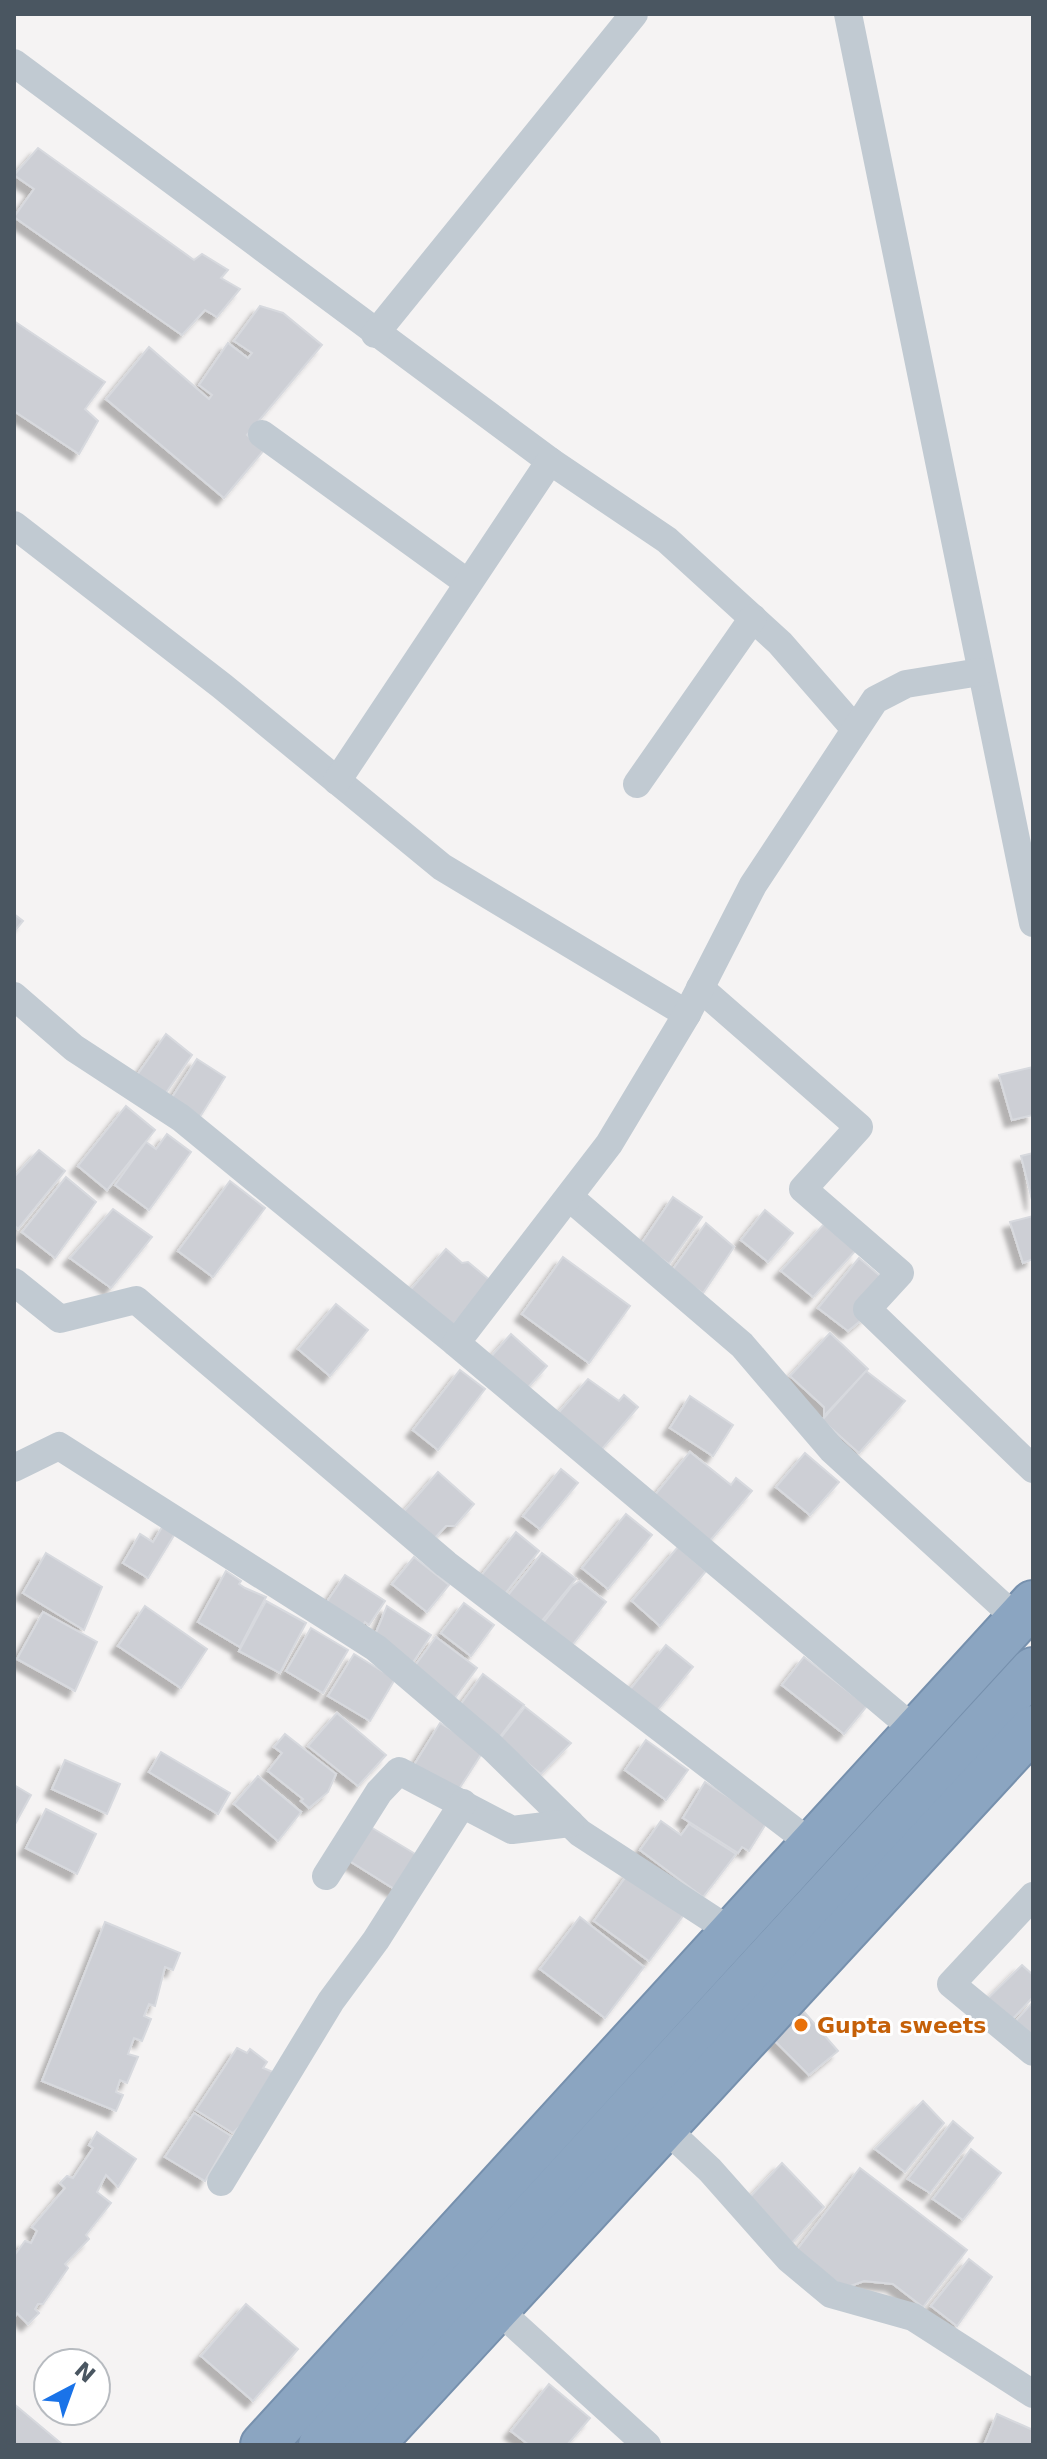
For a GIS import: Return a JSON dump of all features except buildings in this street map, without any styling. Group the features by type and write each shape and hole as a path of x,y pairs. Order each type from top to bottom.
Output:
{"highway":[{"path":"263,2445 1025,1611"},
{"path":"321,2445 1033,1670"},
{"path":"371,2445 1033,1728"}],"street":[{"path":"375,334 634,14"},
{"path":"848,14 1033,923"},
{"path":"14,63 375,334 550,461 667,540 780,643 855,729"},
{"path":"262,434 468,583"},
{"path":"337,781 550,461"},
{"path":"14,525 222,686 442,867 687,1014"},
{"path":"637,784 753,618"},
{"path":"456,1343 609,1144 687,1014 753,885 875,700 906,684 980,672"},
{"path":"700,988 859,1127 803,1189 900,1273 867,1309 1033,1469"},
{"path":"14,996 74,1048 181,1118 456,1343 916,1731"},
{"path":"569,1197 742,1345 832,1450 1025,1611"},
{"path":"14,1282 60,1319 136,1300 446,1564 813,1845"},
{"path":"14,1468 59,1446 350,1631 376,1648 492,1747 570,1823 732,1932"},
{"path":"326,1876 379,1792 399,1771 512,1830 570,1823"},
{"path":"221,2182 331,2001 376,1940 463,1803"},
{"path":"1033,1896 951,1984 1033,2052"},
{"path":"665,2128 710,2170 789,2259 831,2294 913,2317 1033,2394"},
{"path":"496,2308 647,2445"}],"place":[{"name":"Gupta sweets","path":"801,2025"}]}
